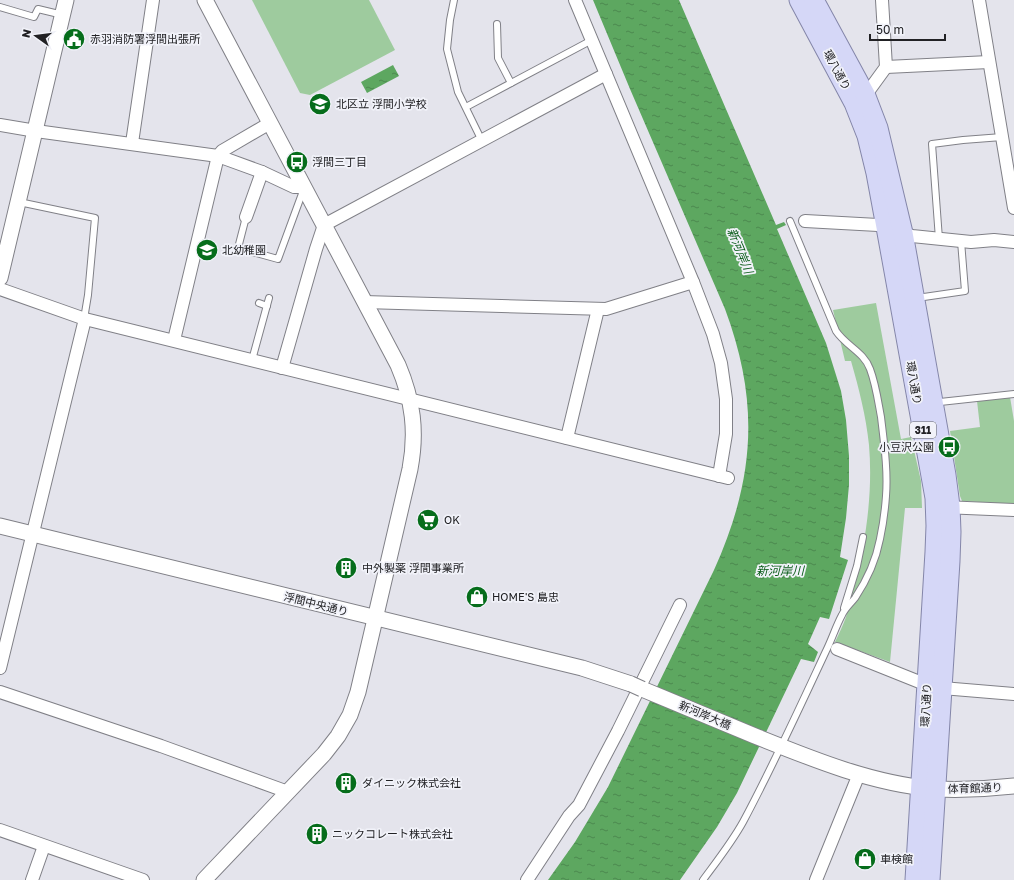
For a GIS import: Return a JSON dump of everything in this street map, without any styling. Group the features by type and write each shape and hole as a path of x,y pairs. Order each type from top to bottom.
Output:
{"main road":[{"name":"環八通り","path":"799,0 854,103 867,136 876,173 895,230 914,298 946,475 943,507 951,532 950,561 935,686 928,788 916,880"},
{"name":"環八通り","path":"814,0 865,94 878,128 895,230 935,498 943,507"},
{"name":"環八通り","path":"928,788 930,880"}],"street":[{"path":"0,278 66,0"},
{"path":"132,143 153,0"},
{"path":"204,880 324,754 338,736 350,715 358,692 412,458 413,441 410,400 398,365 205,0"},
{"path":"0,289 85,319 724,477 726,399 721,363 713,334 693,282 575,0"},
{"path":"865,94 886,67 882,0"},
{"path":"979,0 1014,208"},
{"path":"886,67 989,62"},
{"path":"282,368 324,225 606,74"},
{"path":"174,340 218,156 222,151 270,123"},
{"path":"0,125 218,156 262,172 294,187 304,187"},
{"path":"246,216 262,172"},
{"path":"805,221 878,225 912,236 939,239 971,242 994,240 1014,242"},
{"path":"364,302 606,309 693,282"},
{"path":"567,438 598,309"},
{"path":"0,668 85,319"},
{"path":"943,507 1014,510"},
{"name":"浮間中央通り","path":"0,526 582,668 631,684"},
{"path":"527,880 569,816 579,805 618,731 680,605"},
{"path":"837,649 935,686 1014,694"},
{"name":"新河岸大橋","path":"631,684 780,746 859,774"},
{"path":"0,692 161,746 288,792"},
{"path":"816,880 859,774"},
{"name":"体育館通り","path":"859,774 928,788 971,789 1014,786"},
{"path":"0,830 142,880"},
{"path":"32,880 44,846"}],"lane":[{"path":"454,0 447,49 458,92 482,141"},
{"path":"0,7 34,17 38,9 63,15"},
{"path":"497,24 498,58 511,83"},
{"path":"466,107 592,40"},
{"path":"939,239 932,144 1002,136"},
{"path":"246,216 238,248 278,259 304,187"},
{"path":"18,202 95,218 85,319"},
{"path":"790,220 836,331 840,337 863,357 870,369 877,395 883,436 886,467 886,497 880,540 874,561 866,580 855,598 843,613"},
{"path":"914,298 965,291 961,241"},
{"path":"252,360 269,298"},
{"path":"259,303 267,306"},
{"path":"940,402 1014,394"},
{"path":"703,880 742,823 829,645 843,613 850,592 863,537"}],"shaded area":[{"path":"252,0 369,0 395,50 310,95 300,93"},
{"path":"876,303 901,439 911,437 921,481 922,508 905,508 890,662 835,642 846,617 862,552 868,517 870,463 868,434 859,392 851,361 845,361 833,310"},
{"path":"1010,397 1014,421 1014,504 962,501 950,431 980,427 977,401"}],"water":[{"name":"新河岸川","path":"593,0 679,0 776,225 784,222 786,225 777,229 826,343 841,391 846,420 849,456 849,485 840,557 848,560 829,619 820,617 808,644 818,652 814,662 801,659 737,793 717,827 680,880 548,880 575,842 608,787 714,570 728,537 738,504 745,472 748,441 748,409 744,377 736,343 725,309"},
{"path":"393,65 399,76 367,93 361,82"}],"place":[{"name":"赤羽消防署浮間出張所","path":"74,39"},
{"name":"北区立 浮間小学校","path":"320,104"},
{"name":"浮間三丁目","path":"297,162"},
{"name":"北幼稚園","path":"207,250"},
{"name":"小豆沢公園","path":"949,447"},
{"name":"OK","path":"428,520"},
{"name":"中外製薬 浮間事業所","path":"346,568"},
{"name":"HOME'S 島忠","path":"477,597"},
{"name":"ダイニック株式会社","path":"346,783"},
{"name":"ニックコレート株式会社","path":"317,834"},
{"name":"車検館","path":"865,859"}]}
